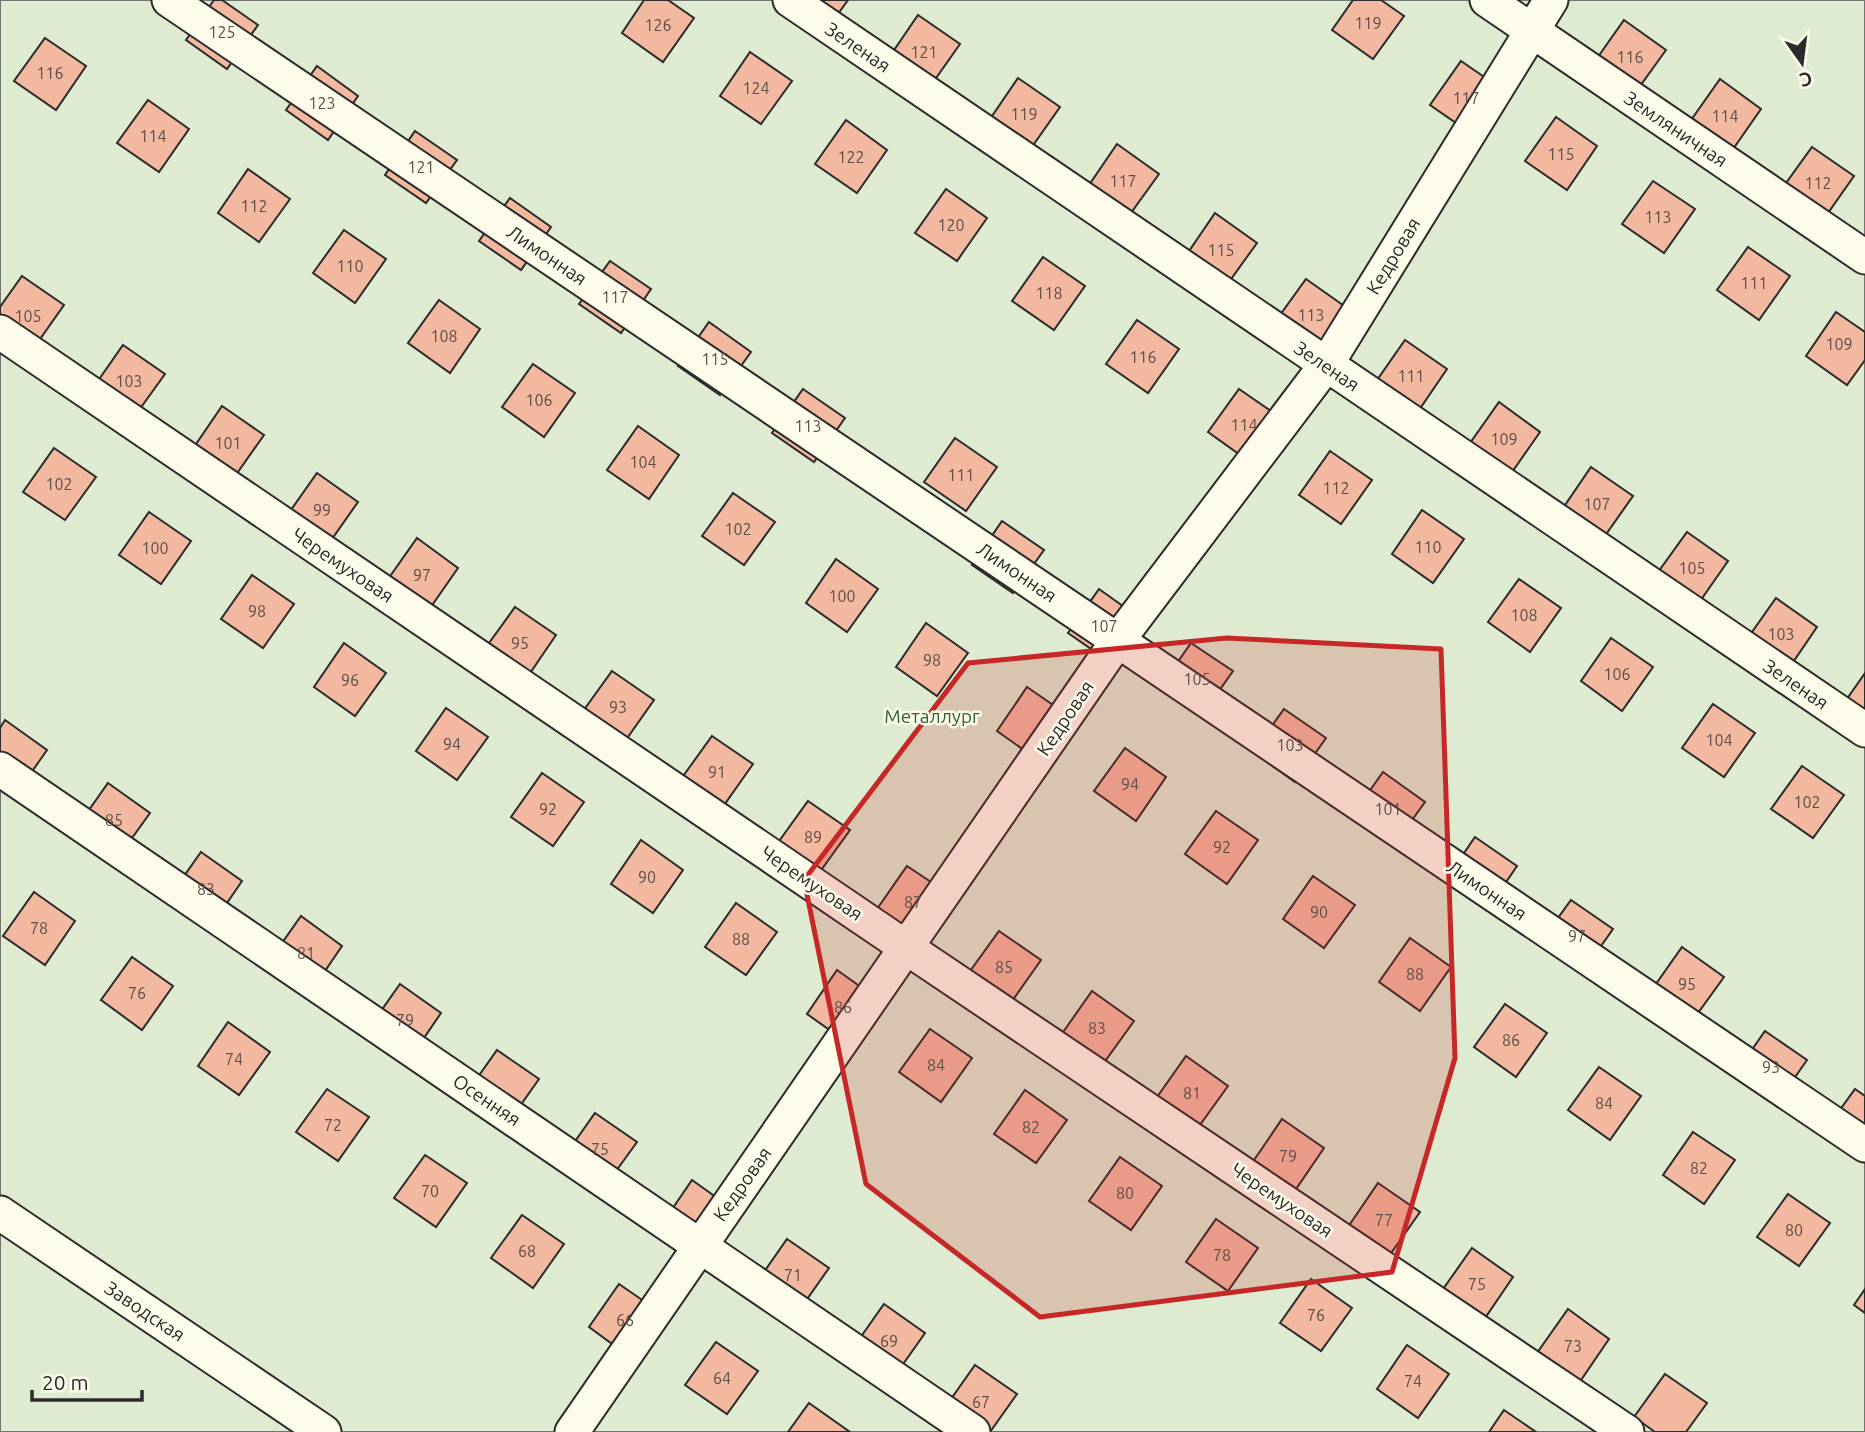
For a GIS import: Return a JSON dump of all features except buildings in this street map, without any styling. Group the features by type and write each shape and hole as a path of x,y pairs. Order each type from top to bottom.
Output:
{"street":[{"name":"Лимонная","path":"169,0 1865,1145"},
{"name":"Зеленая","path":"790,0 1865,730"},
{"name":"Земляничная","path":"1487,0 1865,257"},
{"name":"Кедровая","path":"572,1432 1118,640 1326,365 1530,30 1551,0"},
{"name":"Черемуховая","path":"0,332 907,948 1627,1432"},
{"name":"Осенняя","path":"0,769 973,1432"},
{"name":"Заводская","path":"0,1213 324,1432"}],"highlighted area":[{"path":"1227,638 1441,649 1455,1058 1392,1272 1040,1317 866,1184 804,880 968,663"}],"green space":[{"name":"Металлург","path":"0,0 1865,0 1865,1432 0,1432"}]}
